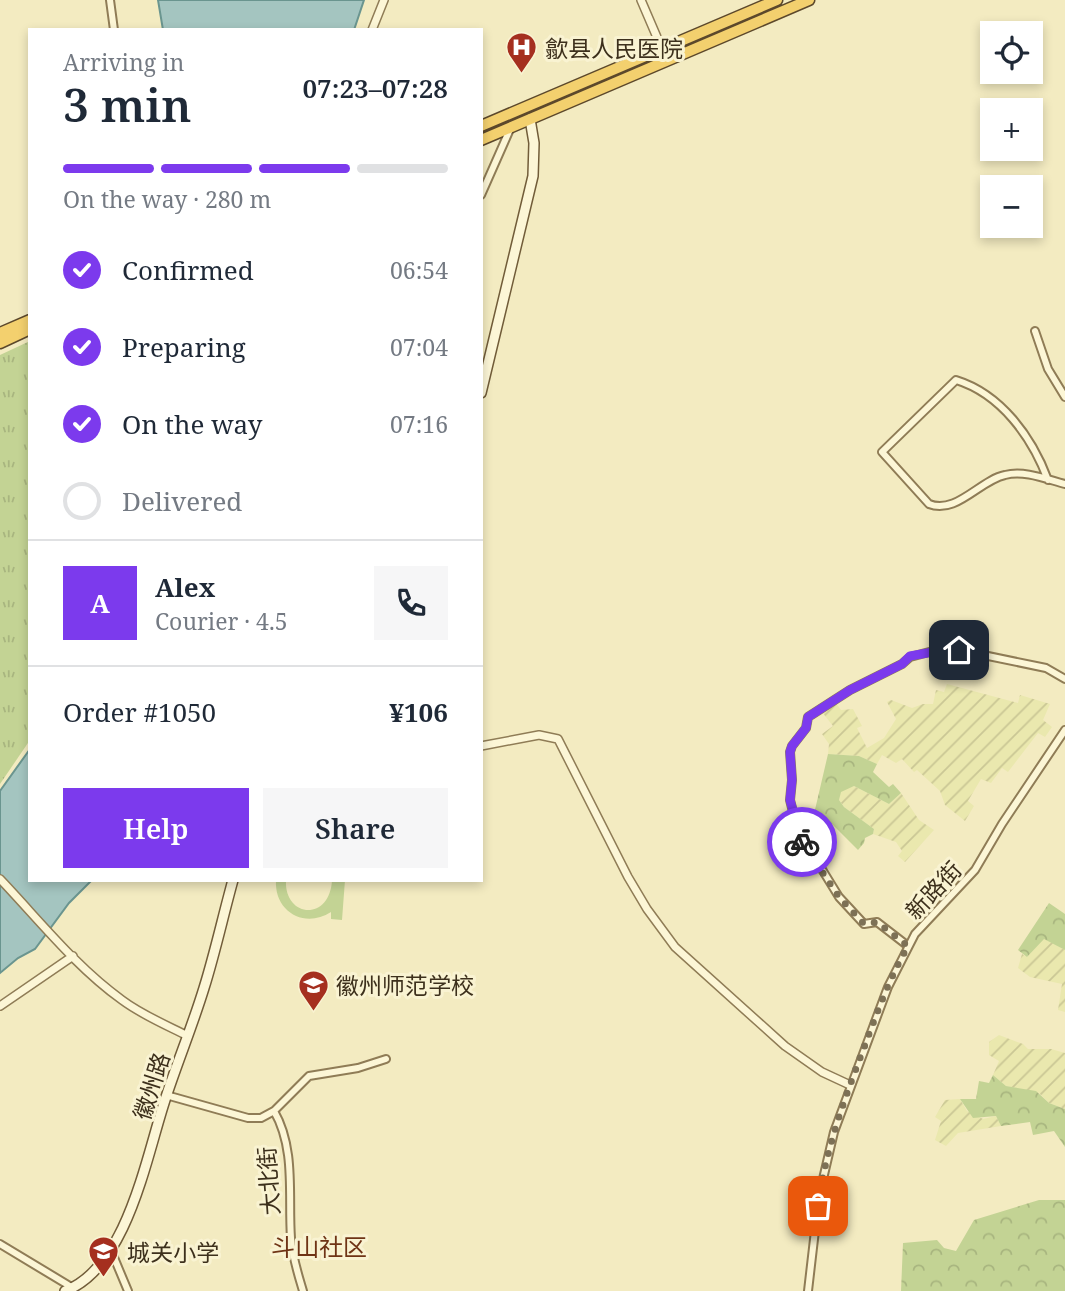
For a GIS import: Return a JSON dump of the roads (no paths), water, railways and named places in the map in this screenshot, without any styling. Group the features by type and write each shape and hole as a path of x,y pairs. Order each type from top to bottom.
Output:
{"highway":[{"path":"483,125 777,0"},
{"path":"483,138 809,0"},
{"path":"0,333 28,321"},
{"path":"0,343 28,330"}],"main road":[{"path":"483,385 531,186 534,154 530,119"},
{"name":"徽州路","path":"71,1290 89,1275 110,1248 134,1202 166,1095 204,989 232,882"}],"street":[{"path":"110,0 114,28"},
{"path":"373,28 384,0"},
{"path":"641,0 662,49"},
{"path":"483,190 511,127"},
{"path":"1035,331 1048,369 1065,397"},
{"path":"1048,480 1032,446 1004,410 982,391 956,380 881,452 929,504 936,507 948,505 1004,475 1027,475 1048,480 1065,484"},
{"path":"908,946 877,922 864,924 839,897 803,844 790,800 790,752 806,728 808,717 850,690 902,664 910,656 933,652 959,650 1046,668 1065,679"},
{"name":"新路街","path":"808,1291 819,1196 834,1132 880,1005 908,946 928,919 975,870 1002,824 1065,730"},
{"path":"483,746 540,735 553,736 560,741 628,877 652,917 675,947 785,1046 822,1072 850,1085"},
{"path":"0,879 71,954 121,999 138,1011 188,1036"},
{"path":"0,1006 71,954"},
{"path":"166,1095 248,1118 261,1118 274,1111 309,1076 364,1067 386,1059"},
{"name":"大北街","path":"274,1111 283,1130 289,1165 292,1248 303,1291"},
{"path":"0,1244 71,1290"},
{"path":"110,1248 128,1291"}],"water":[{"path":"158,0 364,0 355,28 163,28"},
{"path":"28,752 28,882 90,882 69,903 35,949 18,958 0,973 0,791"}],"place":[{"name":"歙县人民医院","path":"522,75"},
{"name":"徽州师范学校","path":"313,1012"},
{"name":"城关小学","path":"104,1279"}],"district":[{"name":"斗山社区","path":"319,1246"}]}
